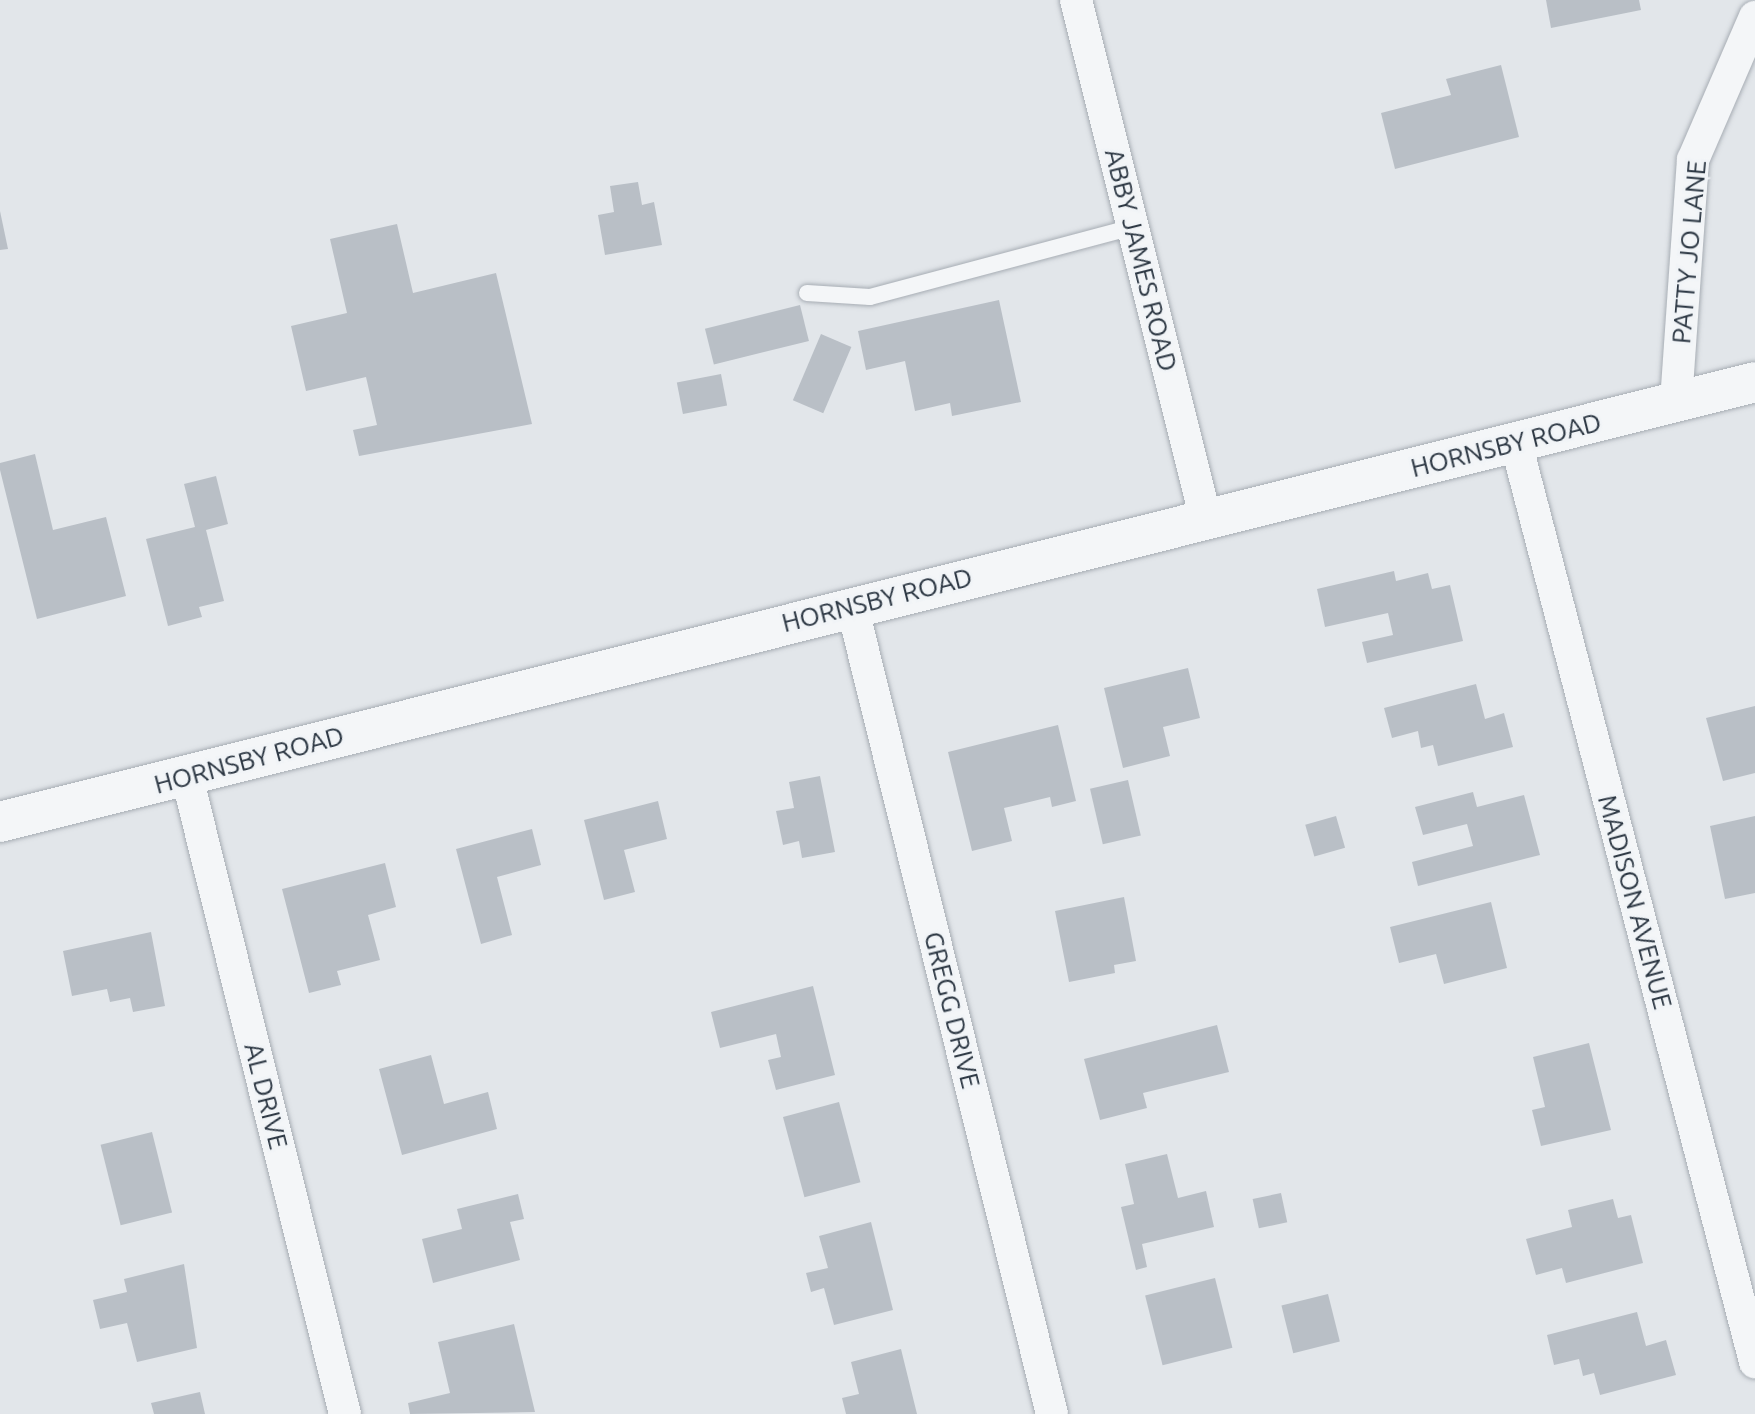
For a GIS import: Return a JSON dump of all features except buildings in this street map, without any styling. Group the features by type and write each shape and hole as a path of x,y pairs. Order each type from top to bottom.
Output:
{"street":[{"name":"ABBY JAMES ROAD","path":"1076,0 1206,520"},
{"name":"PATTY JO LANE","path":"1676,402 1693,160 1755,17"},
{"name":"HORNSBY ROAD","path":"0,822 1755,382"},
{"name":"MADISON AVENUE","path":"1516,443 1755,1362"},
{"name":"GREGG DRIVE","path":"852,606 1052,1414"},
{"name":"AL DRIVE","path":"187,777 345,1414"}],"lane":[{"path":"807,293 870,297 1133,227"}]}
